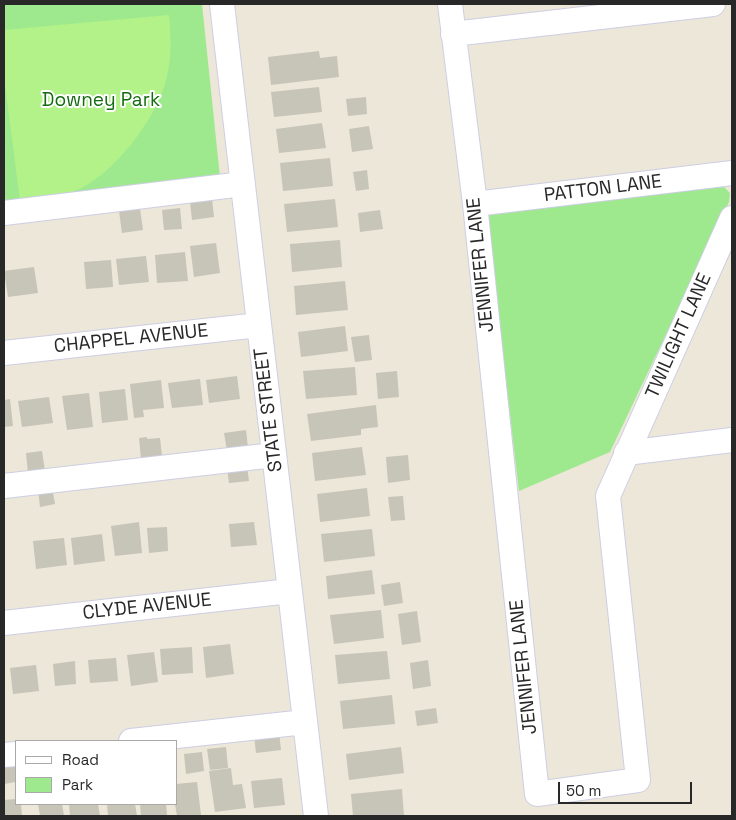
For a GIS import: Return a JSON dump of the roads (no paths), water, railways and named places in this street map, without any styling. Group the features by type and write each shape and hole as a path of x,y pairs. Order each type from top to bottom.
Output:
{"street":[{"name":"STATE STREET","path":"222,4 316,816"},
{"name":"JENNIFER LANE","path":"450,4 475,204 537,794 638,780 608,496 626,453"},
{"path":"454,34 713,4"},
{"name":"PATTON LANE","path":"475,204 732,173"},
{"path":"4,213 243,184"},
{"name":"TWILIGHT LANE","path":"626,453 732,218"},
{"name":"CHAPPEL AVENUE","path":"4,353 259,325"},
{"path":"626,453 732,440"},
{"path":"4,486 274,455"},
{"name":"CLYDE AVENUE","path":"4,623 290,591"},
{"path":"140,740 305,722"}],"park label":[{"name":"Downey Park","path":"101,101"}]}
